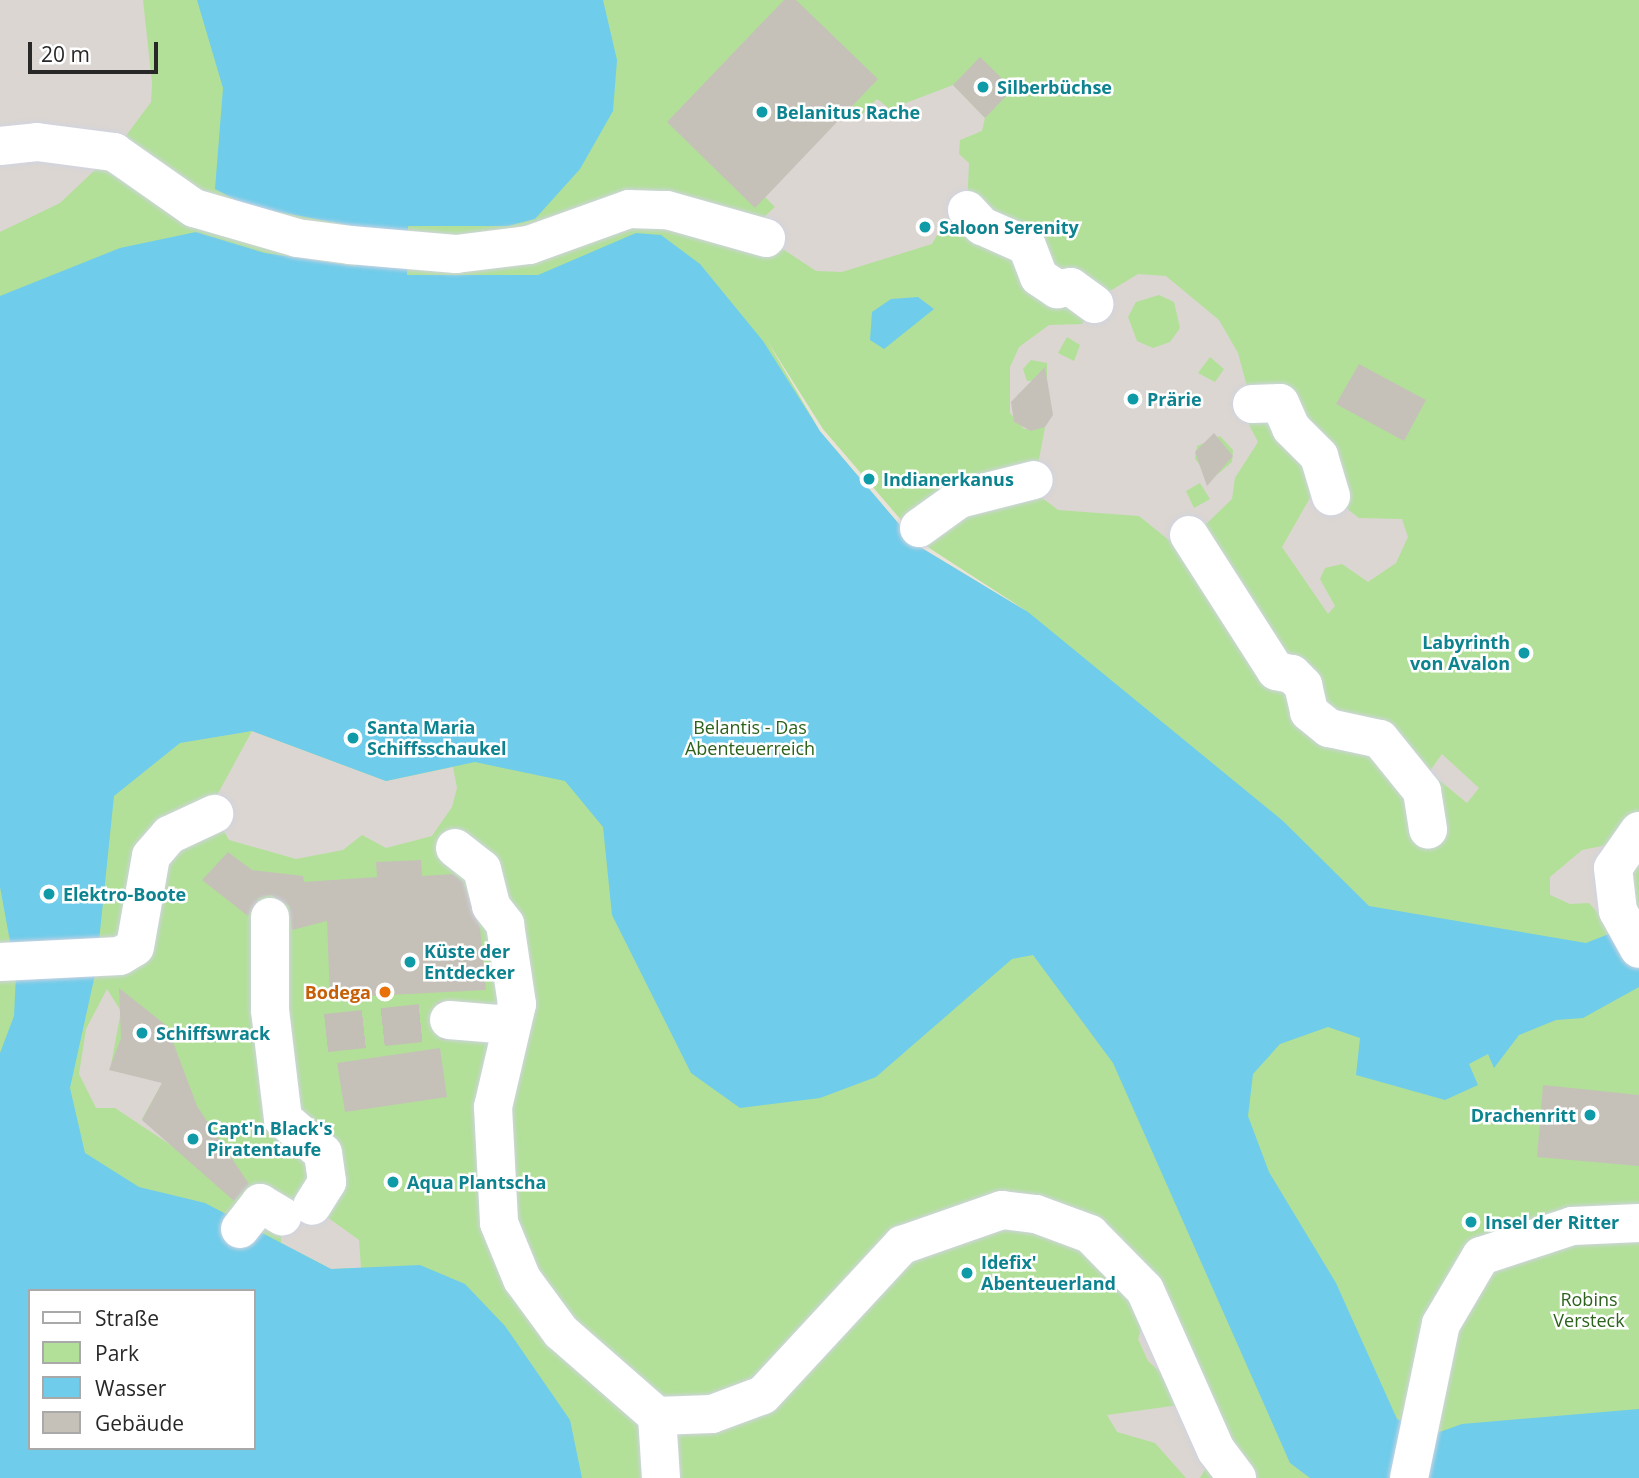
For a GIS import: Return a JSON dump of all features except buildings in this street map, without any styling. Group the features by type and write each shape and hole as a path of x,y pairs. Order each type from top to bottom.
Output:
{"street":[{"path":"0,146 37,142 114,152 194,208 296,238 350,245 421,252 528,245 629,209 667,210 766,238"},
{"path":"967,210 982,226 1027,246 1038,278 1057,289 1072,287 1094,304"},
{"path":"1252,404 1280,403 1291,428 1319,457 1331,496"},
{"path":"919,528 958,499 1034,480"},
{"path":"1189,535 1276,671 1292,674 1303,685 1309,712 1329,728 1380,739 1422,791 1428,830"},
{"path":"5,962 99,957 135,947 151,856 169,835 214,814"},
{"path":"1639,831 1614,868 1618,911 1639,949"},
{"path":"455,848 482,869 491,906 505,924 517,1004 493,1107 495,1183 522,1279 561,1332 657,1416 712,1414 763,1395 902,1245 1002,1210 1037,1214 1090,1234 1145,1290 1216,1450 1237,1478"},
{"path":"270,917 270,1010 283,1119 323,1153 327,1182 273,1213"},
{"path":"449,1020 510,1025"},
{"path":"1409,1478 1420,1404 1441,1324 1481,1256 1572,1226 1639,1223"},
{"path":"657,1416 661,1478"}],"green space":[{"name":"Belantis - Das Abenteuerreich","path":"0,0 1639,0 1639,1478 0,1478"}],"shaded area":[{"path":"0,0 143,0 152,83 151,102 114,152 60,203 0,232"},
{"path":"953,85 985,118 982,131 960,140 959,154 969,163 967,210 945,221 932,244 842,272 816,271 766,238 765,216 775,207 765,197 845,112 855,121 877,99 890,109"},
{"path":"1138,274 1166,276 1219,320 1238,353 1249,394 1245,417 1258,442 1235,478 1232,499 1204,526 1170,541 1139,516 1058,510 1033,491 1045,427 1024,429 1010,413 1010,367 1019,347 1049,325 1082,324 1100,297","holes":["1159,295 1174,302 1180,328 1170,342 1153,348 1137,341 1128,317 1136,302","1067,337 1080,345 1074,361 1058,353","1210,357 1224,369 1215,382 1198,373","1031,360 1047,363 1047,380 1027,381 1023,369","1220,436 1233,450 1232,462 1218,474 1206,473 1195,459 1197,446","1200,483 1210,499 1194,508 1186,491"]},
{"path":"1311,496 1331,496 1359,518 1402,519 1408,537 1396,563 1368,582 1342,564 1325,568 1320,579 1335,606 1328,614 1282,547"},
{"path":"252,731 386,781 453,767 457,788 452,807 432,836 386,848 362,835 343,850 296,859 229,840 214,814 216,797"},
{"path":"1442,754 1479,788 1467,803 1429,772"},
{"path":"1612,844 1639,862 1603,919 1589,903 1570,904 1550,895 1550,877 1582,850"},
{"path":"107,989 121,1011 110,1070 177,1056 142,1119 175,1148 115,1108 96,1108 79,1074 86,1029"},
{"path":"312,1206 359,1240 361,1268 331,1269 281,1243 282,1216"},
{"path":"1145,1317 1216,1450 1200,1478 1186,1478 1155,1443 1117,1432 1107,1415 1179,1405 1174,1385 1148,1361 1138,1339"}],"water":[{"path":"197,0 603,0 617,60 613,111 580,169 535,219 508,226 408,226 407,275 538,275 636,233 661,235 700,264 763,341 820,431 917,545 1028,612 1283,821 1369,906 1586,943 1639,922 1639,987 1583,1018 1556,1020 1519,1035 1494,1068 1488,1054 1469,1064 1478,1085 1445,1100 1356,1075 1360,1038 1328,1027 1280,1044 1253,1074 1248,1116 1269,1172 1336,1283 1397,1419 1434,1434 1462,1424 1639,1409 1639,1478 1310,1478 1290,1463 1113,1063 1033,955 1012,959 876,1077 820,1098 740,1108 691,1073 612,915 603,827 565,781 475,762 386,781 252,731 180,743 114,796 96,970 70,1088 85,1153 139,1187 205,1203 331,1269 420,1265 465,1284 505,1326 570,1420 582,1478 0,1478 0,1053 14,1016 16,974 0,887 0,296 120,248 196,232 265,253 355,266 358,227 247,206 215,189 223,88"},
{"path":"918,297 934,309 884,349 870,340 872,312 891,299"}],"pier":[{"path":"766,339 823,429 920,542 1028,612 917,545 820,431"}],"tunnel":[{"path":"326,1033 449,1020"}],"place":[{"name":"Silberbüchse","path":"983,87"},
{"name":"Belanitus Rache","path":"762,112"},
{"name":"Saloon Serenity","path":"925,227"},
{"name":"Prärie","path":"1133,399"},
{"name":"Indianerkanus","path":"869,479"},
{"name":"Labyrinth von Avalon","path":"1524,653"},
{"name":"Santa Maria Schiffsschaukel","path":"353,738"},
{"name":"Elektro-Boote","path":"49,894"},
{"name":"Küste der Entdecker","path":"410,962"},
{"name":"Bodega","path":"385,992"},
{"name":"Schiffswrack","path":"142,1033"},
{"name":"Drachenritt","path":"1590,1115"},
{"name":"Capt'n Black's Piratentaufe","path":"193,1139"},
{"name":"Aqua Plantscha","path":"393,1182"},
{"name":"Insel der Ritter","path":"1471,1222"},
{"name":"Idefix' Abenteuerland","path":"967,1273"}],"park label":[{"name":"Robins Versteck","path":"1589,1310"}]}
